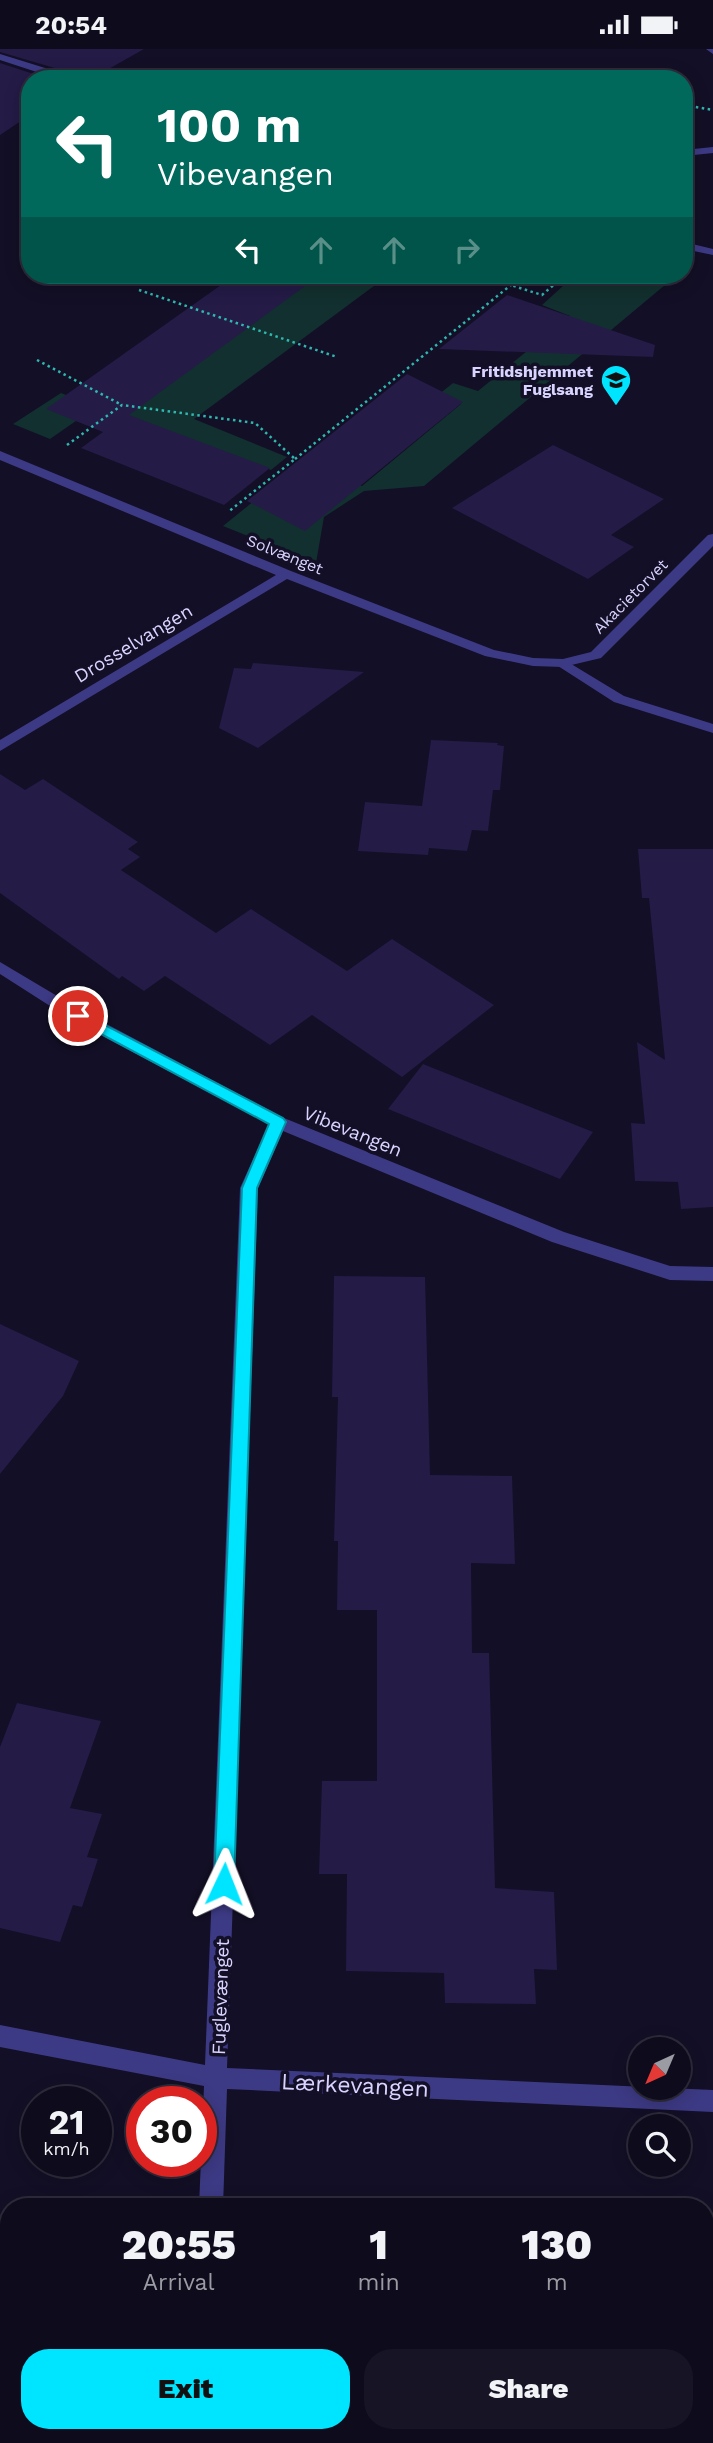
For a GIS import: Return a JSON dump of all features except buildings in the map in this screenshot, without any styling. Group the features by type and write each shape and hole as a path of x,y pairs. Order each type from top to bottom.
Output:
{"street":[{"path":"0,57 42,70"},
{"path":"693,152 713,150"},
{"path":"693,247 713,252"},
{"name":"Solvænget","path":"0,455 286,574 490,653 533,662 563,663"},
{"name":"Akacietorvet","path":"563,663 596,655 713,538"},
{"name":"Drosselvangen","path":"0,746 286,574"},
{"path":"563,663 619,699 713,729"},
{"name":"Vibevangen","path":"0,967 78,1016 278,1122 558,1237 670,1273 713,1274"},
{"name":"Fuglevænget","path":"211,2198 249,1188 278,1122"},
{"name":"Lærkevangen","path":"0,2036 217,2078 713,2101"}],"path":[{"path":"693,107 713,110"},
{"path":"508,284 542,295 555,284"},
{"path":"198,537 511,285"},
{"path":"139,290 337,357"},
{"path":"37,360 122,404 255,422 295,459"},
{"path":"34,469 122,404"}],"green space":[{"path":"304,284 377,284 194,419 287,457 271,470 126,415"},
{"path":"565,284 666,284 424,486 364,491 324,517 316,563 223,526 301,463 362,486 461,404 438,395 453,383 478,391 570,316 542,305"},
{"path":"61,393 96,407 50,439 13,424"}],"place":[{"name":"Fritidshjemmet Fuglsang","path":"616,407"}],"route":[{"path":"78,1016 278,1122 249,1188 224,1884"}]}
